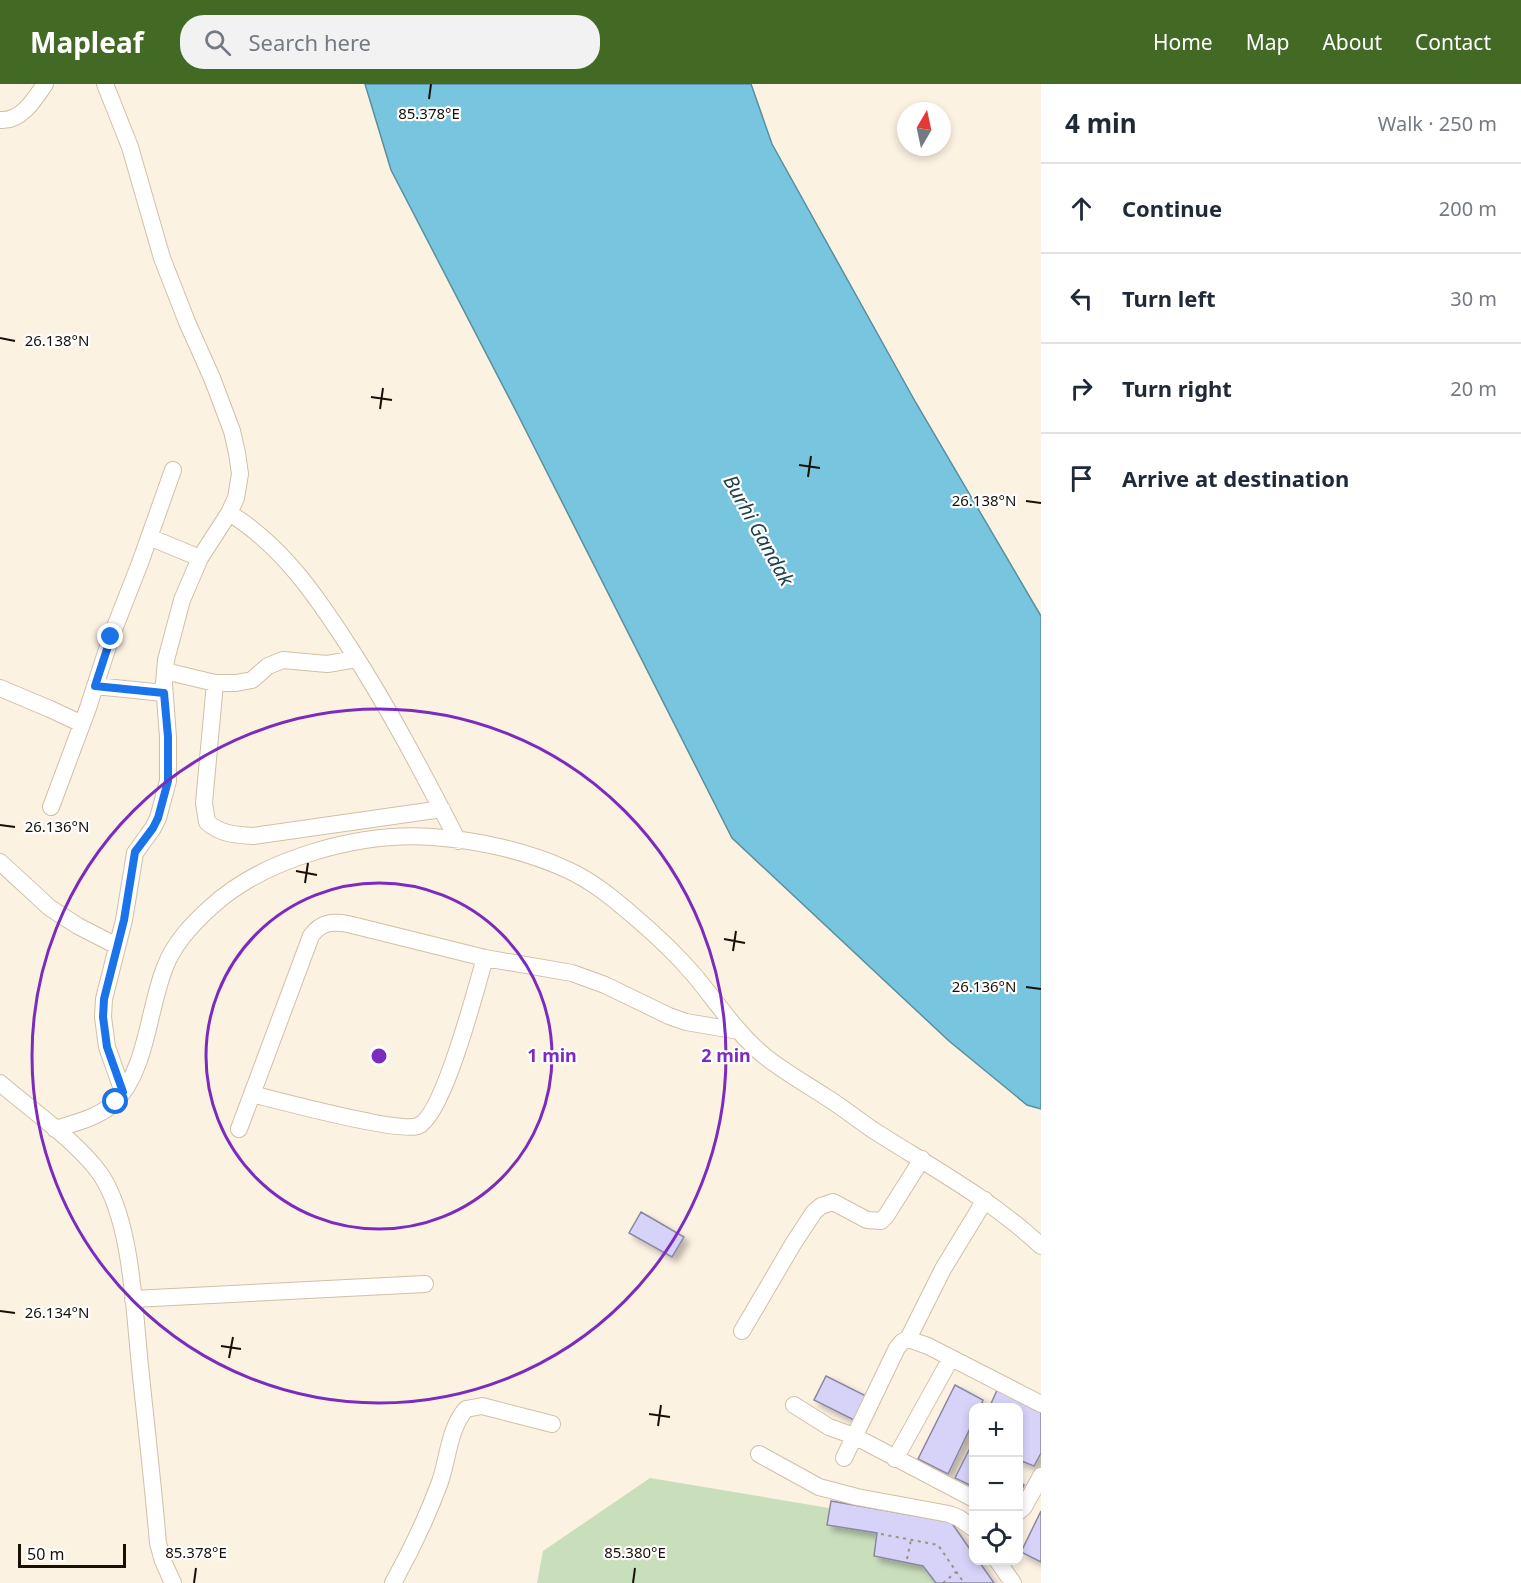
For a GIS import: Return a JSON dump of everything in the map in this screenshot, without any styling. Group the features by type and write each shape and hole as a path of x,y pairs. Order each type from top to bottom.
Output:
{"street":[{"path":"0,120 12,119 21,114 45,84"},
{"path":"105,84 130,147 162,258 232,431 240,474 236,498 200,558 172,631 165,671 164,693 168,737 168,781 158,818 135,852 104,999 103,1017 107,1047 123,1092"},
{"path":"51,807 173,470"},
{"path":"229,513 249,525 280,553 319,602 357,659 411,750 458,841"},
{"path":"149,537 200,558"},
{"path":"165,671 215,684 236,683 252,680 268,666 283,660 327,664 357,659"},
{"path":"215,684 204,803 207,822 214,828 231,834 254,836 442,809"},
{"path":"95,686 164,693"},
{"path":"0,688 82,724"},
{"path":"55,1130 104,1111 116,1102 138,1059 165,967 173,950 192,926 226,894 261,873 329,848 380,839 431,837 500,848 568,870 593,883 664,943 694,975 739,1031 765,1057 984,1200 1041,1246"},
{"path":"0,862 50,908 78,926 117,946"},
{"path":"239,1129 311,936 320,926 338,922 485,958 588,978 669,1016 739,1031"},
{"path":"252,1094 390,1126 417,1126 427,1121 435,1107 460,1042 485,958"},
{"path":"0,1083 88,1160 101,1175 112,1197 125,1237 158,1543 173,1583"},
{"path":"742,1331 766,1287 814,1212 826,1203 833,1202 867,1220 881,1221 922,1160"},
{"path":"844,1458 897,1348 908,1339 948,1260 984,1200"},
{"path":"133,1299 426,1284"},
{"path":"908,1339 922,1343 1041,1404"},
{"path":"895,1459 951,1358"},
{"path":"794,1405 829,1427 854,1436 969,1496"},
{"path":"393,1583 425,1520 441,1480 460,1415 466,1409 482,1406 552,1424"},
{"path":"759,1454 819,1487 857,1497 949,1514 969,1525"},
{"path":"1019,1511 1041,1476"},
{"path":"1000,1565 1012,1583"}],"path":[{"path":"881,1534 938,1545 964,1583"},
{"path":"907,1559 911,1540"},
{"path":"943,1583 956,1572"}],"green space":[{"path":"650,1478 829,1508 831,1501 951,1522 969,1552 969,1565 978,1565 994,1583 537,1583 543,1551"}],"water":[{"name":"Burhi Gandak","path":"365,84 751,84 772,144 916,403 1041,616 1041,1109 1027,1105 949,1041 732,838 391,170"}],"building":[{"path":"641,1212 684,1237 672,1257 629,1233"},
{"path":"826,1376 870,1398 858,1422 814,1400"},
{"path":"955,1385 983,1400 982,1403 969,1403 969,1430 948,1474 918,1459"},
{"path":"998,1388 1041,1412 1041,1453 1034,1466 1023,1462 1023,1403 991,1403"},
{"path":"969,1450 969,1485 955,1478"},
{"path":"831,1501 951,1522 969,1548 969,1565 981,1565 994,1583 936,1583 923,1566 874,1556 877,1533 827,1525"},
{"path":"1041,1511 1041,1562 1023,1553 1023,1548"}],"route":[{"path":"111,637 95,686 164,693 169,761 168,781 158,818 135,852 124,920 104,999 103,1017 107,1047 123,1092 116,1102"}]}
